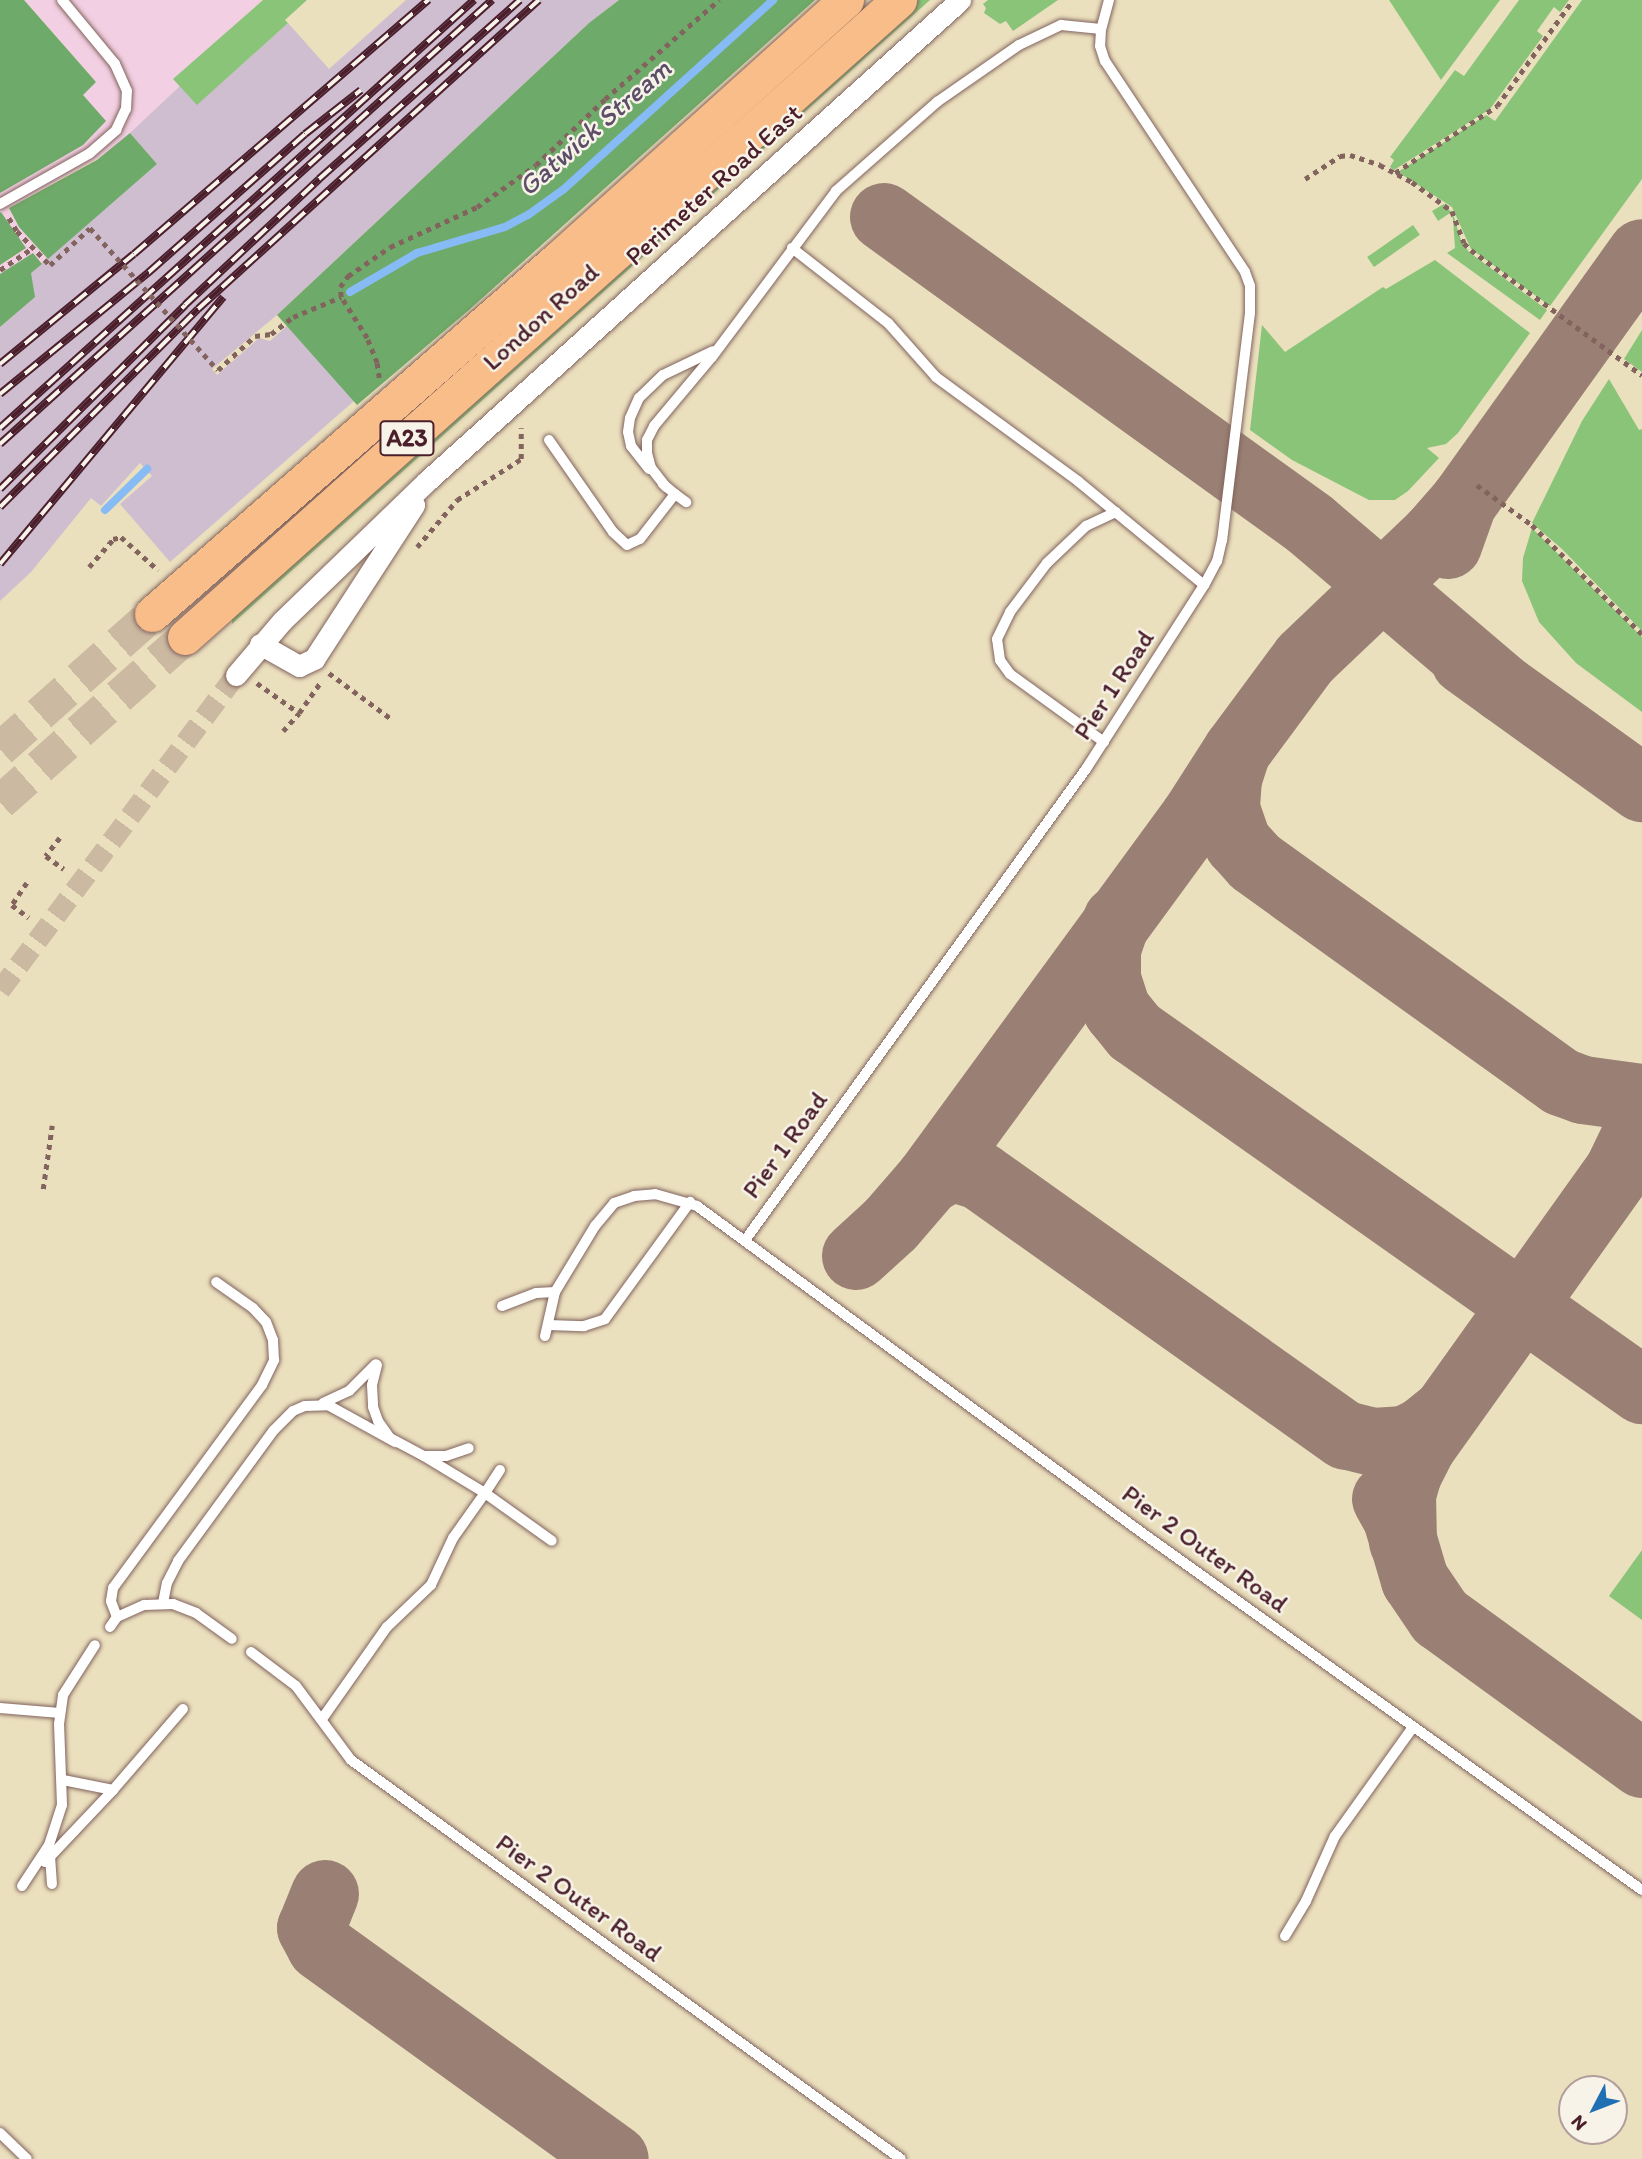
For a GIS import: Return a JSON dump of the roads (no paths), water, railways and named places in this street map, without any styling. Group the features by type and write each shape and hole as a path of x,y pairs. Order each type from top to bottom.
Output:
{"main road":[{"name":"London Road","path":"152,614 557,260 846,0"},
{"name":"London Road","path":"185,637 899,0"}],"street":[{"name":"Perimeter Road East","path":"243,680 260,644 427,481 960,0"},
{"path":"260,644 295,665 304,665 314,659 427,481"}],"lane":[{"path":"1,204 90,153 116,130 126,108 127,91 115,64 62,0"},
{"path":"670,490 648,461 647,440 659,418 718,347 825,203 852,175 948,93 1046,30 1071,25 1101,29 1109,0"},
{"name":"Pier 1 Road","path":"746,1239 1104,742 1204,586 1217,561 1222,540 1250,313 1250,286 1235,256 1115,80 1102,54 1101,29"},
{"path":"792,248 888,323 936,377 1116,512 1204,586"},
{"path":"686,502 670,490 631,446 629,425 634,407 655,380 718,347"},
{"path":"549,440 622,543 632,545 640,539 670,490"},
{"path":"1104,742 1010,674 1000,660 997,639 1004,621 1047,563 1086,526 1116,512"},
{"path":"647,1194 690,1202 605,1319 584,1326 546,1331 555,1292 595,1226 614,1203 647,1194"},
{"name":"Pier 2 Outer Road","path":"690,1202 746,1239 1130,1524 1642,1890"},
{"path":"216,1282 253,1308 266,1322 274,1340 274,1360 262,1385 110,1594 113,1622 144,1605 163,1603 185,1607 232,1639"},
{"path":"502,1306 536,1293 555,1292"},
{"path":"163,1603 167,1583 178,1561 279,1423 299,1408 320,1404 349,1391 377,1365 372,1385 373,1407 381,1427 395,1442"},
{"path":"320,1404 341,1410 424,1456 485,1493 552,1541"},
{"path":"424,1456 446,1456 469,1448"},
{"path":"322,1719 387,1628 431,1585 453,1538 500,1470"},
{"path":"31,1877 55,1833 62,1805 60,1713 68,1685 95,1645"},
{"name":"Pier 2 Outer Road","path":"251,1652 296,1686 344,1753 358,1766 901,2159"},
{"path":"0,1708 60,1713"},
{"path":"22,1886 113,1790 183,1709"},
{"path":"1285,1936 1302,1909 1335,1836 1413,1727"},
{"path":"63,1780 113,1790"},
{"path":"50,1856 52,1884"},
{"path":"0,2133 27,2159"}],"waterway":[{"name":"Gatwick Stream","path":"350,292 417,253 505,227 528,215 564,189 773,0"},
{"name":"Gatwick Stream","path":"105,510 147,469"}],"tunnel":[{"path":"0,749 152,614"},
{"path":"0,802 185,637"},
{"path":"0,990 236,675"}],"railway":[{"path":"0,364 134,254 428,0"},
{"path":"0,428 474,0"},
{"path":"0,444 492,0"},
{"path":"0,489 185,305 319,179 520,0"},
{"path":"0,507 198,309 539,0"},
{"path":"0,394 149,272 305,134 361,90"},
{"path":"0,564 223,297"}]}
